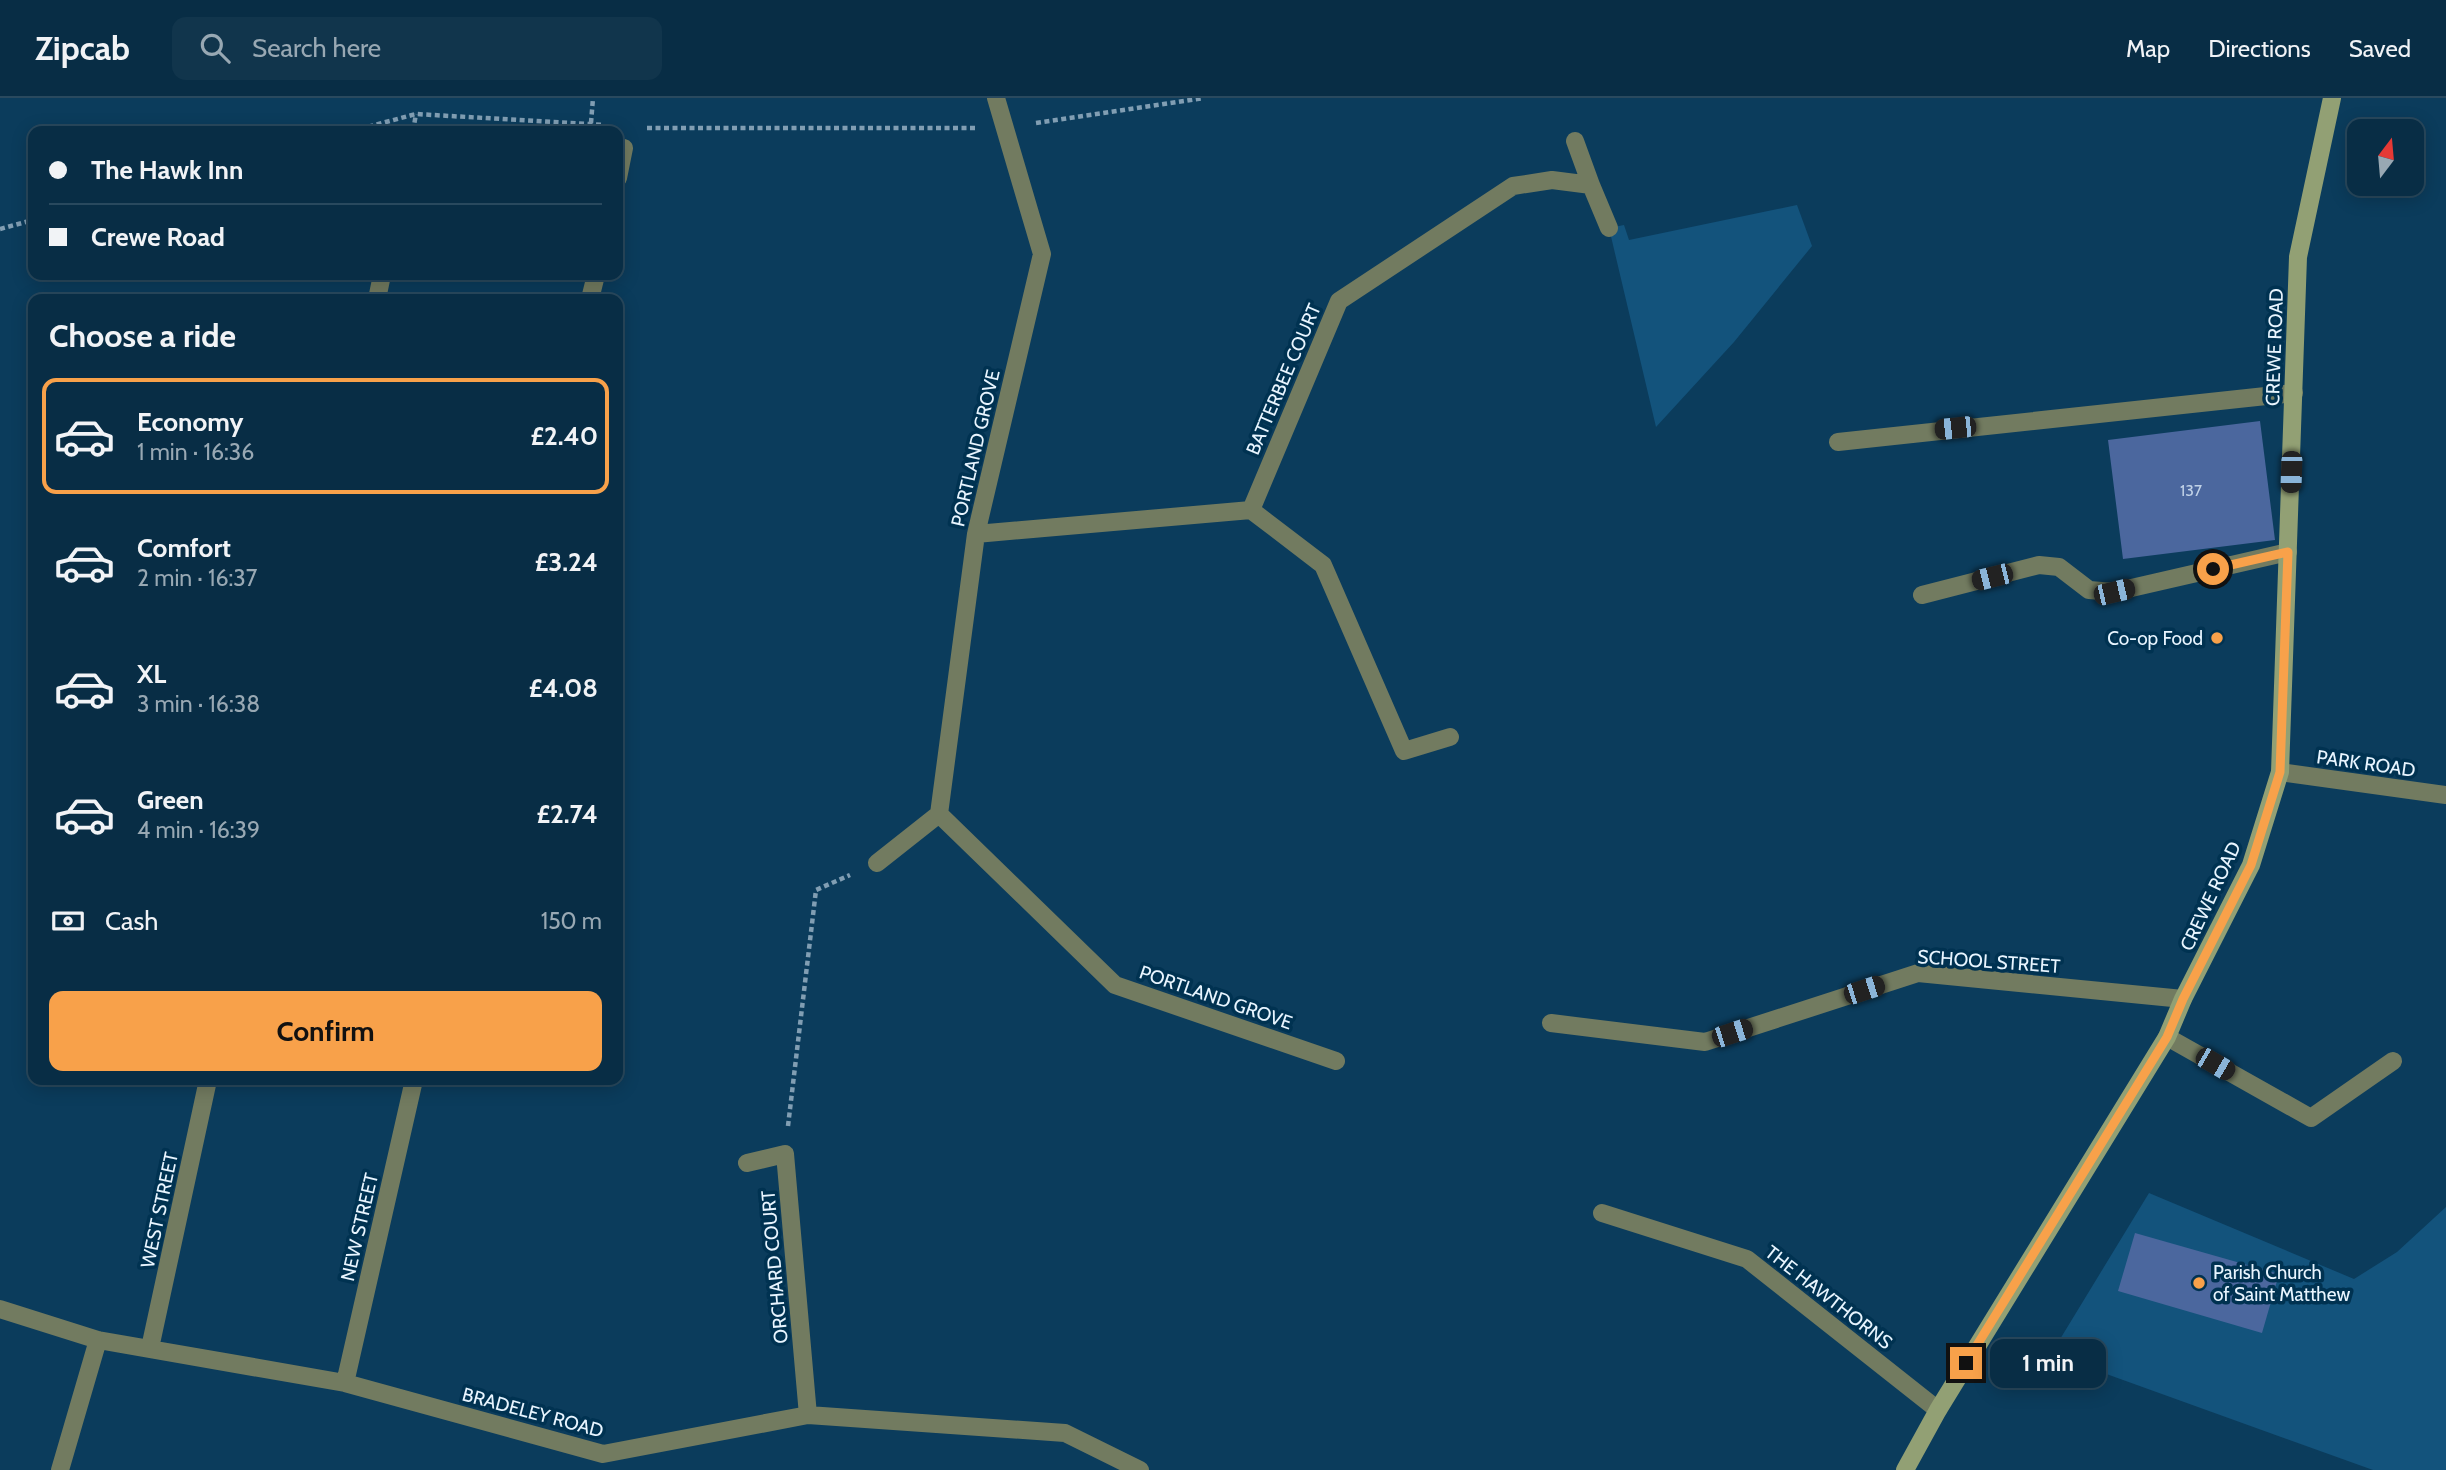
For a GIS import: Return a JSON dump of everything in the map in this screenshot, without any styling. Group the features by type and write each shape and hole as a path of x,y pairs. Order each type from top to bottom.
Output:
{"street":[{"name":"PORTLAND GROVE","path":"996,98 1042,254 976,534 939,814 1115,985 1336,1061"},
{"name":"CREWE ROAD","path":"1905,1470 1938,1410 2167,1037 2183,999 2251,865 2280,772 2298,257 2332,98"},
{"path":"1575,141 1609,228"},
{"path":"623,153 624,148"},
{"name":"BATTERBEE COURT","path":"1251,510 1339,301 1513,186 1552,180 1591,186"},
{"path":"1838,442 2294,393"},
{"path":"976,534 1251,510 1323,565 1404,751 1450,737"},
{"path":"1922,595 2039,565 2059,567 2090,590 2114,592 2288,552"},
{"name":"PARK ROAD","path":"2280,772 2446,795"},
{"path":"877,863 939,814"},
{"name":"SCHOOL STREET","path":"1552,1023 1705,1042 1917,973 2183,999"},
{"path":"2167,1037 2311,1118 2393,1061"},
{"name":"WEST STREET","path":"150,1349 207,1085"},
{"name":"NEW STREET","path":"345,1383 413,1085"},
{"path":"747,1163 785,1154"},
{"name":"ORCHARD COURT","path":"785,1154 808,1415"},
{"name":"THE HAWTHORNS","path":"1602,1213 1748,1259 1938,1410"},
{"name":"BRADELEY ROAD","path":"0,1309 98,1340 345,1383 601,1462 808,1415 1065,1433 1140,1470"},
{"path":"60,1470 98,1340"}],"path":[{"path":"591,123 593,98"},
{"path":"643,128 1005,128 1204,98"},
{"path":"414,126 416,114"},
{"path":"371,126 416,114 617,126"},
{"path":"0,229 28,221"},
{"path":"785,1154 816,890"}],"shaded area":[{"path":"1797,205 1812,246 1734,342 1656,427 1609,228 1624,225 1629,240"},
{"path":"2149,1193 2354,1279 2397,1252 2446,1207 2446,1470 2373,1470 2051,1354"}],"building":[{"path":"2260,421 2275,540 2123,559 2108,440"},
{"name":"Parish Church of Saint Matthew","path":"2135,1233 2279,1274 2262,1333 2118,1291"}],"place":[{"name":"Co-op Food","path":"2217,638"},
{"name":"Parish Church of Saint Matthew","path":"2199,1283"}],"route":[{"path":"1966,1363 2167,1037 2183,999 2251,865 2280,772 2288,552 2213,569"}]}
